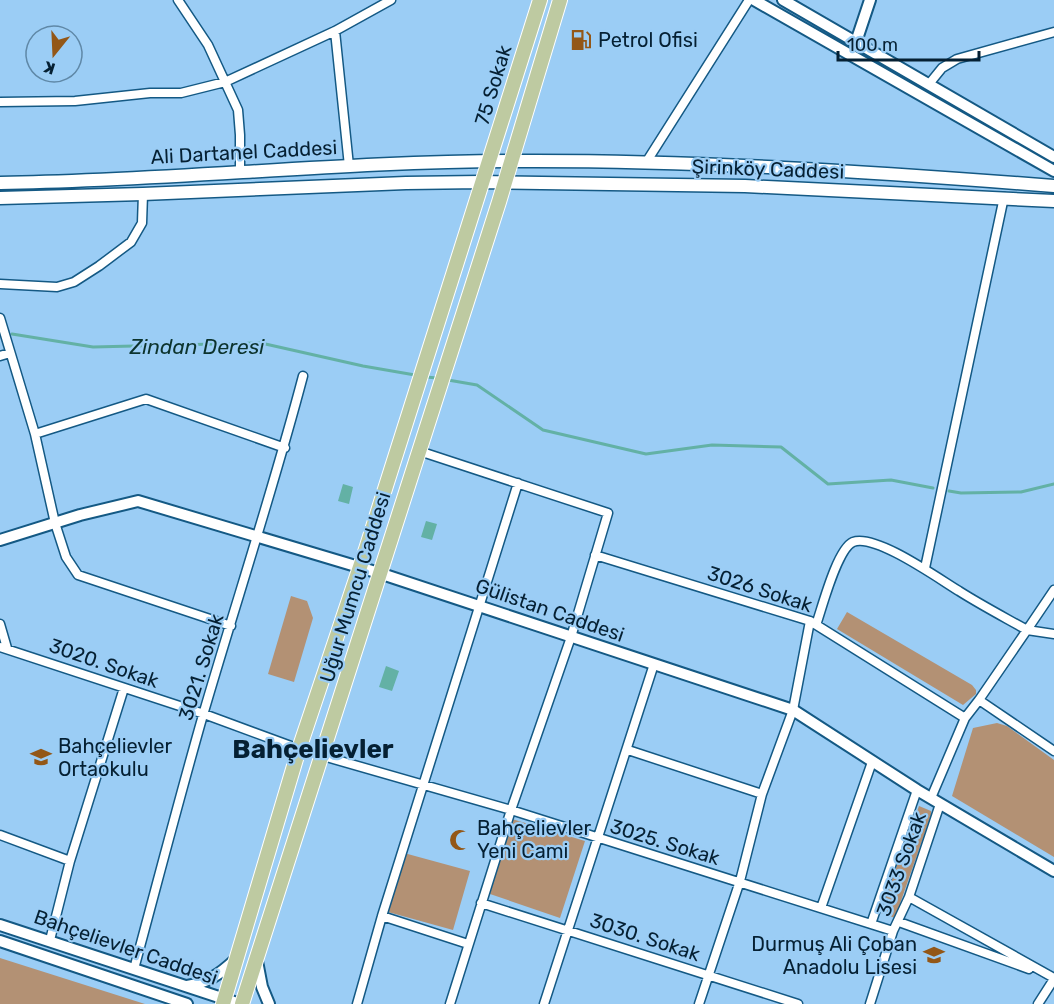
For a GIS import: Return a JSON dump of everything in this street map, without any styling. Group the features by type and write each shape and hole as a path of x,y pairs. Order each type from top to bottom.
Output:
{"main road":[{"name":"75 Sokak","path":"481,182 540,0"},
{"name":"75 Sokak","path":"506,182 560,0"},
{"name":"Şirinköy Caddesi","path":"489,161 647,161 918,175 1054,186"},
{"name":"Ali Dartanel Caddesi","path":"0,183 489,161"},
{"name":"Şirinköy Caddesi","path":"481,182 745,186 1054,201"},
{"name":"Ali Dartanel Caddesi","path":"0,198 481,182"},
{"name":"Uğur Mumcu Caddesi","path":"224,1002 299,749 481,182"},
{"name":"Uğur Mumcu Caddesi","path":"241,1004 323,756 506,182"}],"street":[{"path":"178,0 208,45 238,111 240,171"},
{"path":"0,102 75,101 150,93 181,93 225,82 335,31 391,0"},
{"path":"647,161 749,0"},
{"path":"754,0 1054,171"},
{"path":"783,0 1054,157"},
{"path":"856,42 870,0"},
{"path":"335,31 349,166"},
{"path":"929,84 942,68 957,59 1054,32"},
{"path":"0,284 57,287 74,282 131,242 142,223 143,194"},
{"path":"926,568 1004,197"},
{"path":"0,318 35,434 55,523 66,557 78,575 231,626"},
{"path":"0,356 10,353"},
{"name":"3021. Sokak","path":"134,969 204,714 256,535 285,448 303,376"},
{"path":"35,434 146,399 285,448"},
{"path":"419,451 608,513 571,637 511,810 450,1004"},
{"path":"357,1004 382,916 518,483"},
{"name":"Gülistan Caddesi","path":"0,540 138,501 380,573 793,710 917,790 1054,871"},
{"path":"699,1004 740,881 762,794 793,710 813,623 841,554 852,542 863,541 878,545 926,568 956,590 1027,630 1054,634"},
{"name":"3026 Sokak","path":"595,555 813,623 965,718"},
{"name":"3033 Sokak","path":"870,1004 894,931 909,897 936,801 965,718 1054,590"},
{"path":"0,624 4,647"},
{"name":"3020. Sokak","path":"4,647 204,714 299,749"},
{"path":"544,1004 654,664"},
{"path":"50,940 70,861 124,688"},
{"path":"979,700 1054,751"},
{"path":"628,750 762,794"},
{"name":"3025. Sokak","path":"323,756 511,810 894,931"},
{"path":"821,908 872,762"},
{"name":"3033 Sokak","path":"871,924 917,790"},
{"path":"0,835 70,861"},
{"path":"909,897 1054,978"},
{"name":"3030. Sokak","path":"481,903 569,929 798,1004"},
{"path":"382,916 468,944"},
{"path":"899,922 1054,978"},
{"name":"Bahçelievler Caddesi","path":"0,925 50,940 224,1002 241,1004"},
{"name":"Bahçelievler Caddesi","path":"0,941 187,1004"},
{"path":"256,957 262,987 269,1004"},
{"path":"186,987 207,982 235,960"},
{"path":"1038,1004 1054,978"}],"shaded area":[{"path":"343,484 353,487 349,504 338,501"},
{"path":"426,521 437,524 432,540 421,537"},
{"path":"291,596 307,601 313,618 294,682 268,674"},
{"path":"847,612 972,685 976,694 963,705 837,629"},
{"path":"386,666 399,671 392,691 379,687"},
{"path":"997,723 1007,726 1054,760 1054,857 952,796 973,728"},
{"path":"919,806 931,811 931,815 895,918 880,911"},
{"path":"512,819 585,841 560,918 490,894"},
{"path":"404,853 470,871 453,930 388,912"},
{"path":"0,958 145,1004 0,1004"}],"waterway":[{"name":"Zindan Deresi","path":"12,334 93,347 261,343 415,375"},
{"name":"Zindan Deresi","path":"426,377 437,378"},
{"name":"Zindan Deresi","path":"448,380 477,385 543,430 646,454 712,445 781,447 828,484 891,480 933,488"},
{"name":"Zindan Deresi","path":"949,491 961,493 1021,492 1054,484"}],"place":[{"name":"Petrol Ofisi","path":"581,40"},
{"name":"Bahçelievler Ortaokulu","path":"41,757"},
{"name":"Bahçelievler Yeni Cami","path":"460,840"},
{"name":"Durmuş Ali Çoban Anadolu Lisesi","path":"934,955"}],"district":[{"name":"Bahçelievler","path":"313,749"}]}
